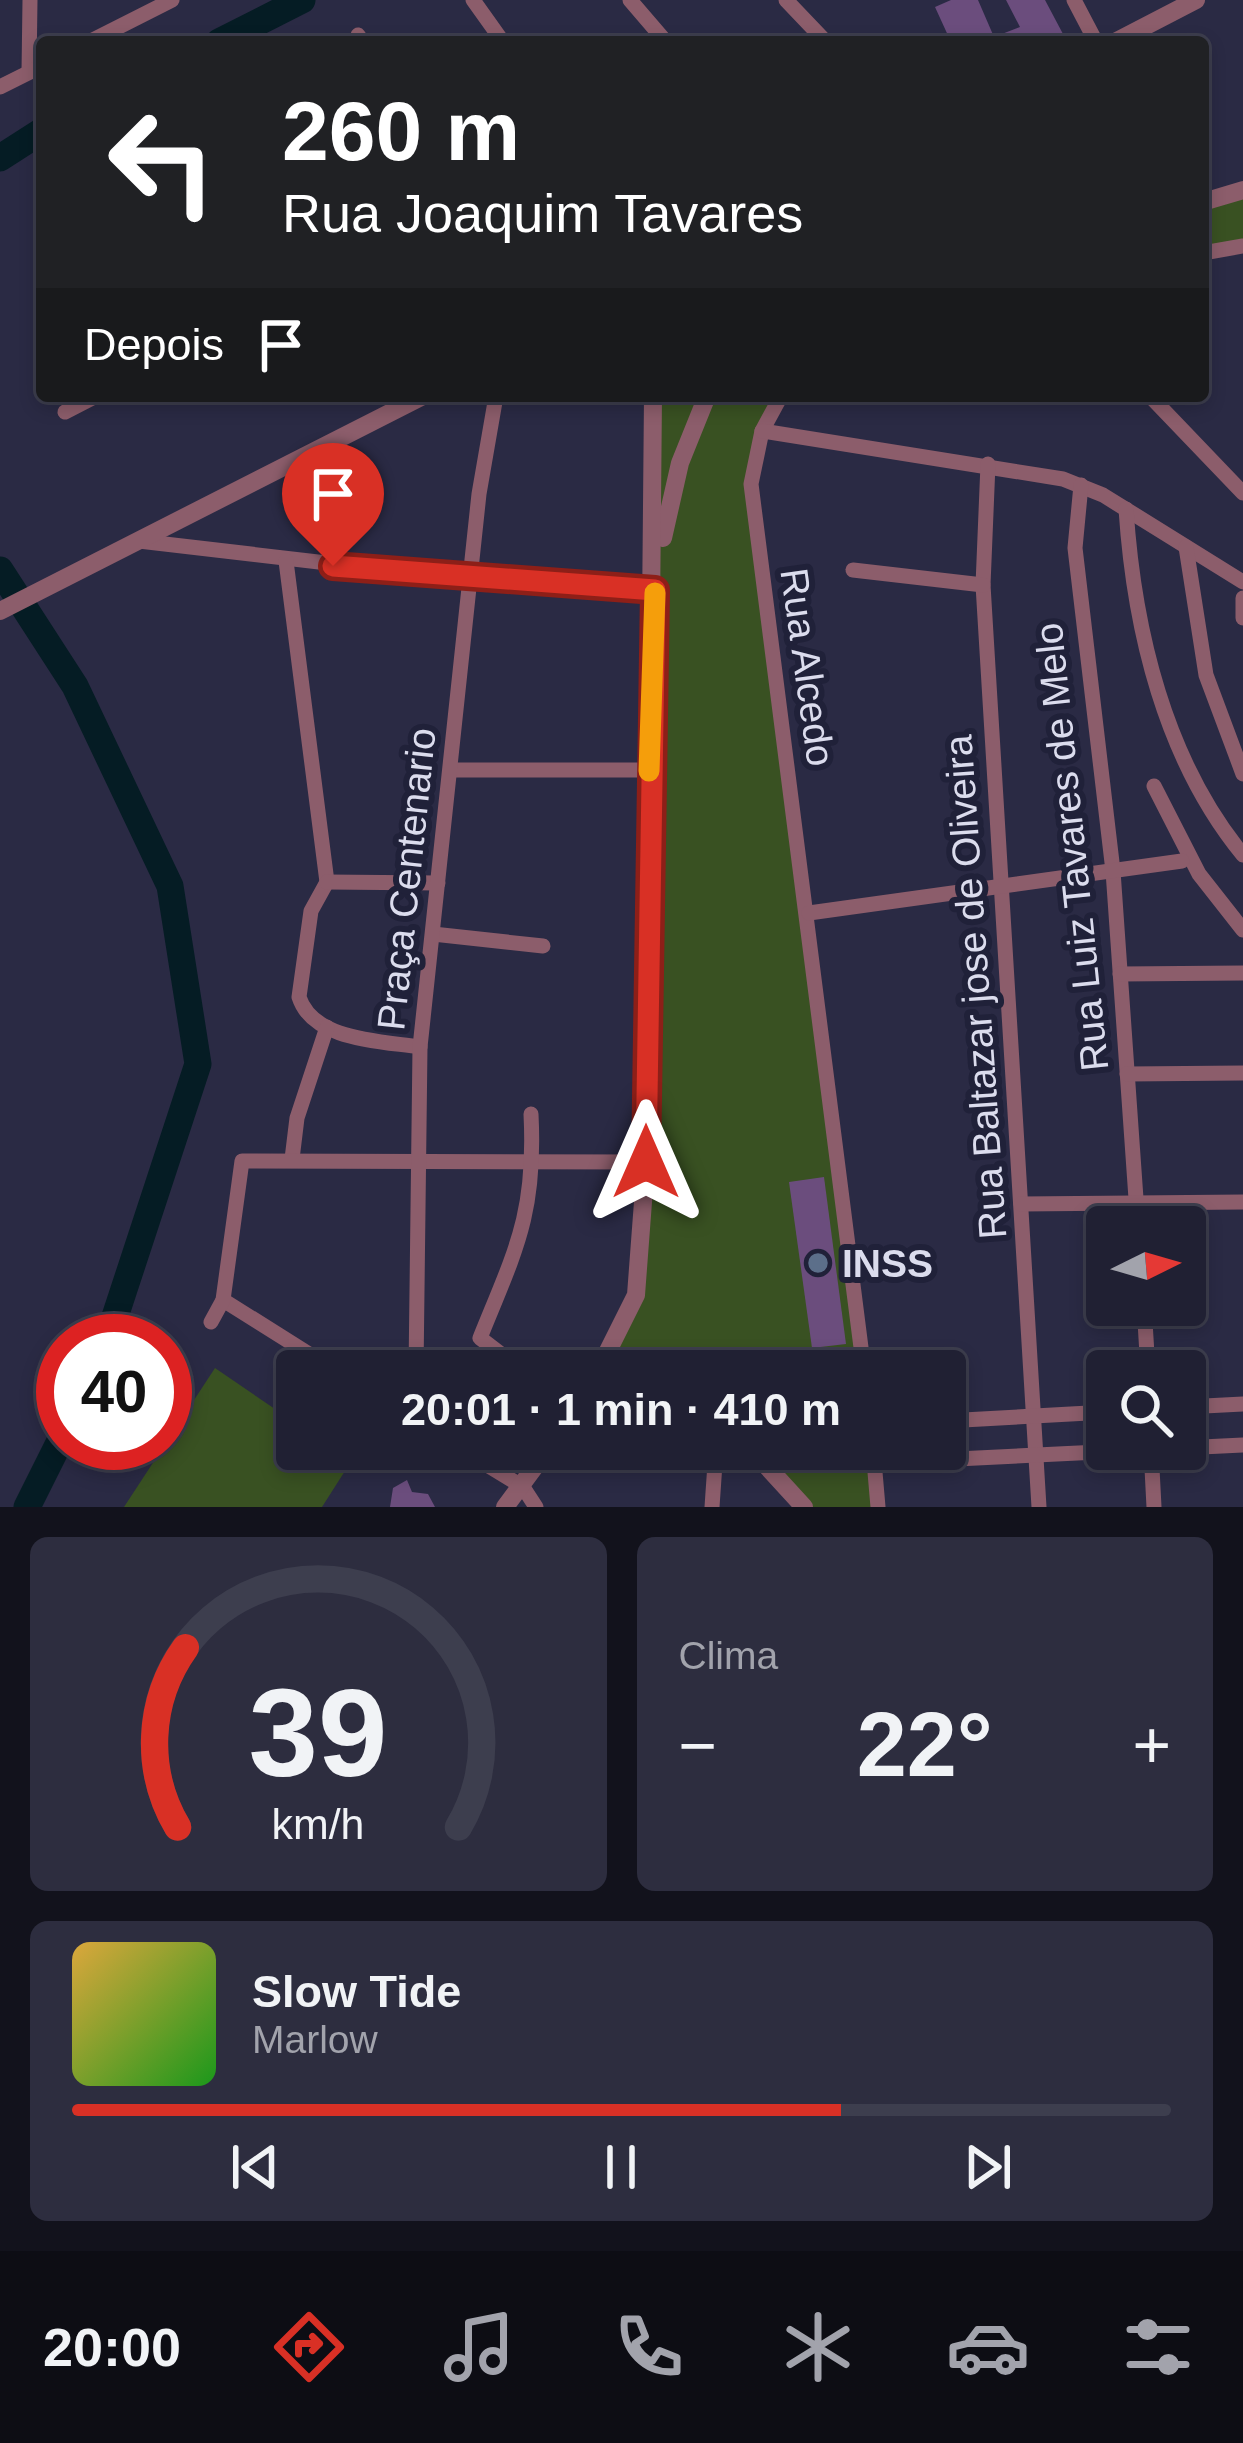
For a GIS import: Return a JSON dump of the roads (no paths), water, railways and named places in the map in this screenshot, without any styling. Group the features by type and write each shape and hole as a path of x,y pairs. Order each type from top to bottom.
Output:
{"street":[{"path":"0,87 36,69 30,0"},
{"path":"101,36 172,0"},
{"path":"473,0 499,36"},
{"path":"630,0 661,36"},
{"path":"786,0 820,36"},
{"path":"1074,0 1093,36"},
{"path":"1127,36 1196,0"},
{"path":"1209,200 1243,190"},
{"path":"1209,252 1243,246"},
{"path":"65,412 84,402"},
{"path":"0,611 411,402"},
{"name":"Praça Centenario","path":"416,1350 420,1047 482,474 495,402"},
{"path":"608,1350 636,1295 646,1162 655,590 653,402"},
{"path":"655,590 676,480 705,402"},
{"name":"Rua Alcedo","path":"779,402 762,431 751,484 809,913 861,1350"},
{"path":"1156,402 1243,493"},
{"path":"762,431 988,464 1081,484 1243,582"},
{"name":"Rua Baltazar jose de Oliveira","path":"988,464 983,585 1039,1507"},
{"name":"Rua Luiz Tavares de Melo","path":"1081,484 1075,548 1113,871 1136,1206"},
{"path":"1126,509 1130,560 1169,725 1196,790 1243,855"},
{"path":"139,541 472,580 655,590"},
{"path":"1186,547 1205,675 1243,775"},
{"path":"286,561 327,882 310,911 299,997 308,1014 327,1027 420,1047"},
{"path":"853,570 983,585"},
{"path":"451,770 649,770"},
{"path":"1154,786 1199,874 1243,930"},
{"path":"809,913 1182,861"},
{"path":"327,882 439,883"},
{"path":"433,934 543,946"},
{"path":"1120,974 1243,973"},
{"path":"292,1160 298,1118 327,1027"},
{"path":"1127,1074 1243,1073"},
{"path":"496,1350 480,1338 523,1239 533,1161 531,1114"},
{"path":"211,1322 224,1300 239,1163 646,1162"},
{"path":"1021,1204 1243,1202"},
{"path":"224,1300 303,1350"},
{"path":"1206,1407 1243,1404"},
{"path":"966,1420 1086,1413"},
{"path":"1206,1447 1243,1445"},
{"path":"966,1458 1086,1455"},
{"path":"495,1470 523,1487 536,1507"},
{"path":"505,1507 534,1470"},
{"path":"712,1507 715,1470"},
{"path":"770,1470 804,1507"},
{"path":"875,1470 878,1507"},
{"path":"1152,1470 1154,1507"}],"waterway":[{"path":"231,36 302,0"},
{"path":"0,158 36,135"},
{"path":"0,570 75,686 170,886 198,1064 116,1314"},
{"path":"27,1507 46,1470"}],"place":[{"name":"INSS","path":"818,1263"}]}
